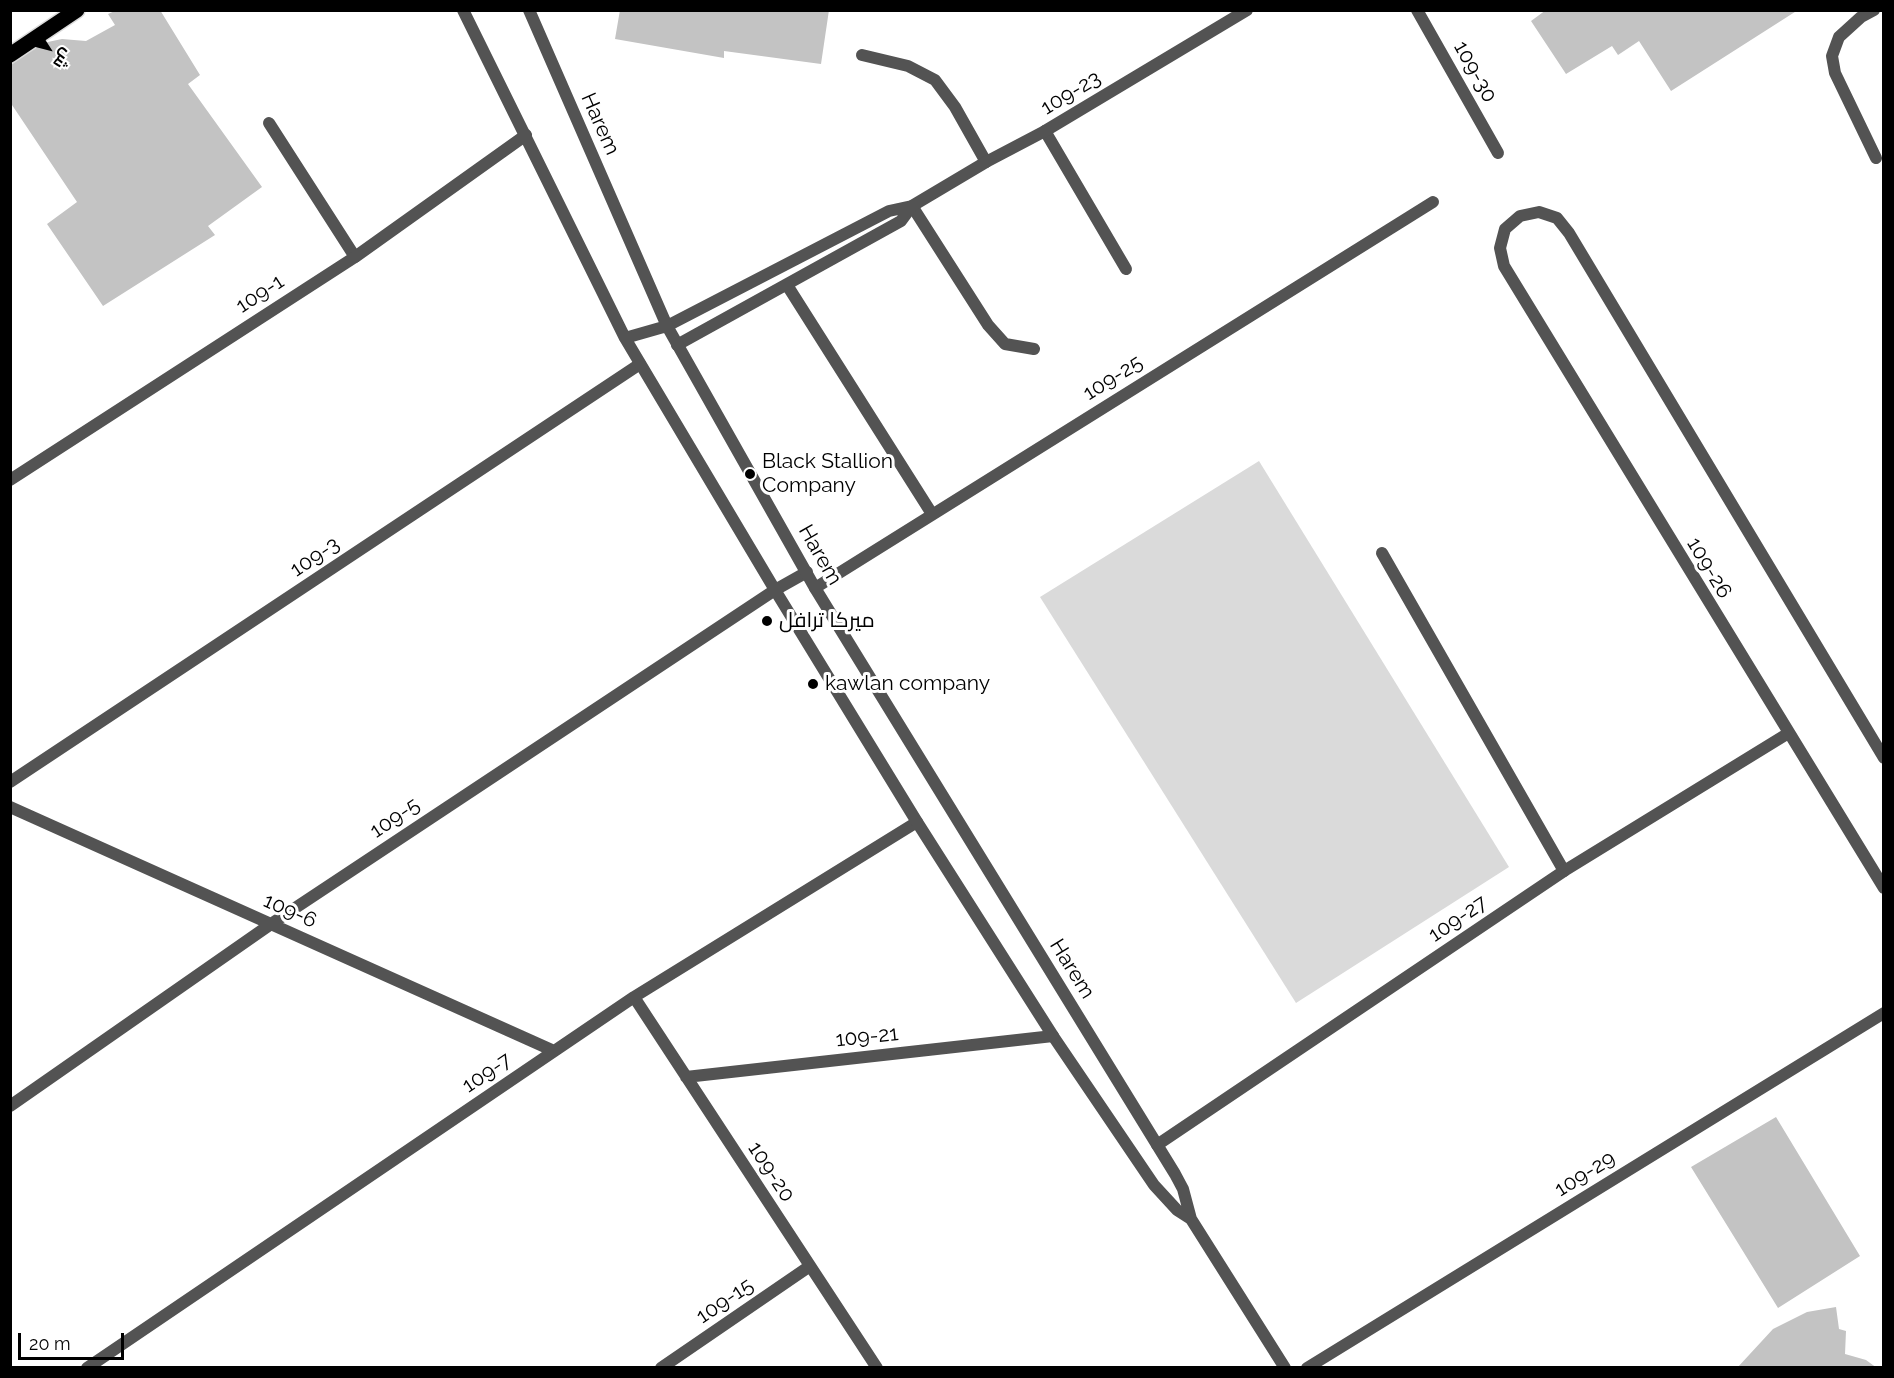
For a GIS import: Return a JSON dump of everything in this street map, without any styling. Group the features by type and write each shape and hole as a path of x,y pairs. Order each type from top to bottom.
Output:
{"main road":[{"path":"10,55 77,10"}],"street":[{"name":"Harem","path":"463,10 625,338 775,590 917,822 1053,1036 1155,1185 1177,1210 1191,1219"},
{"name":"Harem","path":"529,10 677,345 815,588 1157,1145 1183,1189 1191,1219 1286,1368"},
{"name":"109-23","path":"625,338 667,326 889,211 912,206 986,162 1045,131 1247,10"},
{"name":"109-30","path":"1418,10 1498,153"},
{"path":"1874,10 1861,17 1839,38 1832,56 1835,73 1876,158"},
{"path":"862,55 908,66 935,80 955,107 986,162"},
{"path":"269,123 355,257"},
{"path":"1045,131 1126,269"},
{"name":"109-1","path":"10,480 355,257 526,135"},
{"name":"109-25","path":"815,588 1433,202"},
{"name":"109-23","path":"677,345 901,221 912,206"},
{"path":"912,206 988,325 1005,344 1034,349"},
{"name":"109-26","path":"1884,758 1569,233 1557,218 1539,212 1520,216 1505,229 1500,248 1504,266 1787,734 1884,888"},
{"path":"787,285 932,514"},
{"name":"109-3","path":"10,782 640,364"},
{"path":"1382,554 1564,871"},
{"name":"109-5","path":"10,1106 271,924 775,590 807,572"},
{"name":"109-27","path":"1157,1145 1564,871 1787,734"},
{"name":"109-6","path":"10,807 555,1051"},
{"name":"109-7","path":"87,1368 634,997 917,822"},
{"name":"109-20","path":"634,997 877,1368"},
{"name":"109-29","path":"1307,1368 1884,1013"},
{"name":"109-21","path":"686,1077 1053,1036"},
{"name":"109-15","path":"661,1368 810,1266"}],"shaded area":[{"path":"1259,461 1509,867 1296,1003 1040,597"}],"building":[{"path":"117,10 160,10 200,75 188,84 262,187 208,226 215,235 103,306 47,224 77,202 10,102 10,66 43,43 62,39 86,41 115,25 108,14"},
{"path":"620,10 829,10 821,64 724,51 724,58 615,39"},
{"path":"1546,10 1798,10 1671,91 1639,41 1618,55 1612,46 1566,74 1531,21"},
{"path":"1776,1117 1860,1256 1778,1308 1691,1167"},
{"path":"1836,1307 1839,1329 1846,1331 1845,1354 1866,1360 1877,1368 1737,1368 1773,1329 1807,1312"}],"place":[{"name":"Black Stallion Company","path":"750,474"},
{"name":"ميركا ترافل","path":"767,621"},
{"name":"kawlan company","path":"813,684"}]}
